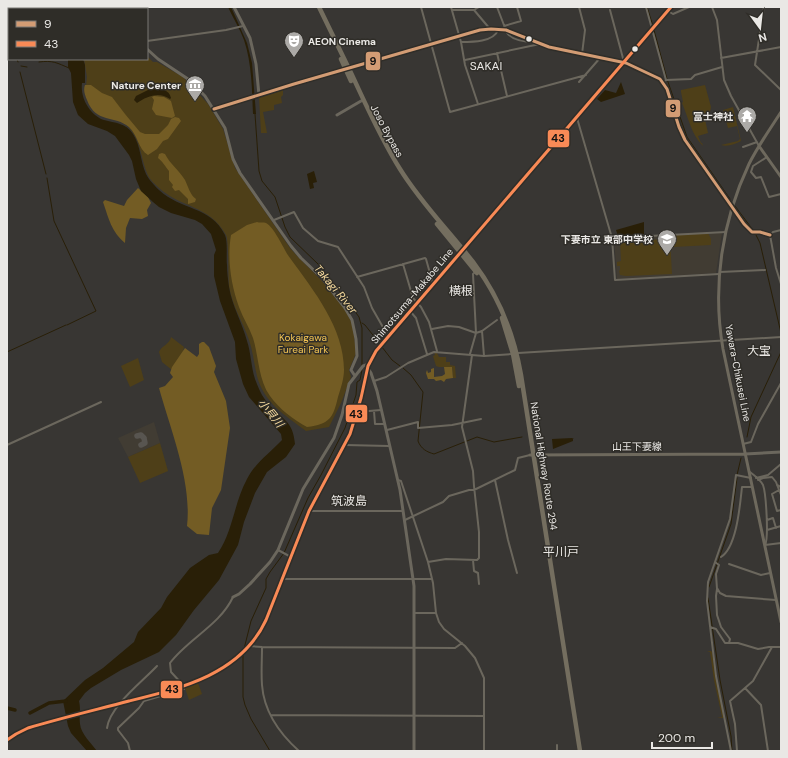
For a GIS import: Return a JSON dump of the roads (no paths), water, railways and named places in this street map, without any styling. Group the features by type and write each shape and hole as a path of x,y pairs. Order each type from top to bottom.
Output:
{"highway":[{"name":"Joso Bypass","path":"316,7 378,130 401,170 444,227"},
{"name":"Joso Bypass","path":"319,7 382,145 422,205 462,250"},
{"name":"National Highway Route 294","path":"444,227 483,276 495,296 509,329 515,354 532,455 578,751"},
{"name":"National Highway Route 294","path":"462,250 489,292 502,317 515,354"}],"main road":[{"name":"Shimotsuma-Makabe Line","path":"7,740 22,731 117,704 184,688 222,669 249,647 264,625 309,511 344,445 357,412 368,366 373,355 671,7"},
{"name":"Yawara-Chikusei Line","path":"781,112 758,144 732,207 726,232 720,273 719,308 722,340 781,622"},
{"path":"758,144 781,177"},
{"name":"山王下妻線","path":"532,455 745,454"}],"street":[{"path":"234,7 243,26 250,36 256,60 258,95"},
{"path":"421,7 450,112 586,75"},
{"path":"478,104 465,65 461,42 451,8 474,10 479,7"},
{"path":"497,7 506,30"},
{"path":"504,26 521,21 517,7"},
{"path":"580,7 585,30 582,54"},
{"path":"646,7 666,80 667,89 685,140 732,207 752,232 760,232 770,235"},
{"path":"668,11 673,14 689,7"},
{"path":"712,7 717,20 724,80 731,96 758,144 743,147"},
{"path":"764,7 756,52 756,66 781,90"},
{"path":"474,10 490,29"},
{"path":"610,10 624,62"},
{"path":"148,41 243,26"},
{"path":"214,109 431,44 490,29 506,30 540,44 624,62 666,80 691,79 695,75 722,67"},
{"path":"461,42 486,40 497,32 498,29"},
{"path":"465,60 540,44"},
{"path":"721,58 781,47"},
{"path":"148,50 158,59 188,78 205,96 225,128 236,166 298,254 341,301 354,325 357,356 351,370 355,376"},
{"path":"497,53 507,96"},
{"path":"579,82 600,57"},
{"path":"337,115 361,101"},
{"path":"576,117 612,238 615,280 765,270"},
{"path":"768,157 753,166 751,172 756,178 761,177 769,197 781,194"},
{"path":"274,220 294,212 304,228 318,241 338,247 367,294 372,308 388,336"},
{"path":"770,235 773,232 781,230"},
{"path":"612,238 726,232"},
{"path":"770,235 776,268 781,284"},
{"path":"357,277 426,258 433,284"},
{"path":"403,264 413,298 423,310 432,329 437,351"},
{"path":"428,562 446,559 476,560 479,558 480,542 473,471 462,427 471,355 476,333 473,274 476,271"},
{"path":"410,310 416,318 427,354"},
{"path":"432,329 448,326 459,327 476,333 482,331 497,320"},
{"path":"482,331 484,356"},
{"path":"374,381 386,377 403,365 437,351 484,356 781,337"},
{"path":"130,751 129,744 118,728 139,708 144,701 184,688 171,672 170,663 221,614 229,605 233,597 250,584 280,551 303,489 334,438 342,415 348,387 362,367 368,366 374,381 398,480 404,511 413,578 414,751"},
{"path":"743,444 751,442 758,424 781,383"},
{"path":"7,445 101,402"},
{"path":"357,412 381,410"},
{"path":"374,411 375,424 384,424"},
{"path":"386,430 418,422 420,428 481,419"},
{"path":"344,445 389,446"},
{"path":"745,454 781,452"},
{"path":"405,520 443,502 449,496 474,490 513,471 518,458 532,455"},
{"path":"756,478 768,475 781,464"},
{"path":"750,472 762,484 764,491 767,520 767,542 765,545 781,543"},
{"path":"731,751 716,676 707,588 730,519 736,475 751,478"},
{"path":"758,480 772,477 781,495"},
{"path":"398,480 401,481 428,562 432,579 436,613 439,622 462,643 475,658 484,678 484,751"},
{"path":"495,480 517,573"},
{"path":"777,485 781,487"},
{"path":"721,557 724,555 737,529 742,487 752,487"},
{"path":"779,490 772,494 778,511 781,510"},
{"path":"309,511 404,511"},
{"path":"767,520 773,518 776,528"},
{"path":"767,530 781,526"},
{"path":"280,551 290,557"},
{"path":"473,560 474,571 478,573 478,584"},
{"path":"715,562 719,565 716,574 717,615 720,627 730,639 729,643"},
{"path":"729,564 761,575 771,573"},
{"path":"283,579 432,579"},
{"path":"716,585 720,593 726,596 777,599"},
{"path":"414,613 436,613"},
{"path":"710,627 716,629 724,642 738,643 758,649 781,647"},
{"path":"249,647 455,648 462,643"},
{"path":"262,647 262,685 266,702 272,716 286,738 299,751"},
{"path":"737,751 735,724 730,701 756,678 772,647"},
{"path":"107,728 109,718 117,704 157,666"},
{"path":"745,688 761,705 768,751"},
{"path":"272,716 484,716"},
{"path":"557,745 557,751"}],"water":[{"path":"228,7 231,7 247,43 252,63 256,114 253,114 251,77 247,49"},
{"name":"小貝川","path":"68,60 83,60 85,65 85,83 82,83 82,89 84,100 90,110 99,118 120,124 130,130 138,143 146,174 152,183 167,196 204,213 219,226 225,235 230,294 245,334 255,379 260,392 266,401 289,425 294,436 295,444 286,457 267,472 255,493 244,522 238,545 219,580 194,610 176,635 159,652 121,670 91,688 79,701 81,728 84,735 97,751 87,751 71,733 68,726 63,701 85,680 103,668 134,642 138,632 161,608 167,597 190,568 209,555 218,553 227,536 239,498 250,473 258,463 282,440 281,434 249,397 243,384 236,359 235,342 220,301 214,276 214,255 216,250 211,234 202,224 195,220 171,213 159,207 141,191 136,179 132,161 115,136 107,131 88,124 78,115 73,102 71,73 68,67"},
{"path":"621,82 625,94 601,102 597,99 605,90 616,93"},
{"path":"152,88 166,91 171,98 170,99 162,95 153,95 137,103 134,100 136,96"},
{"path":"314,171 317,182 313,183 314,188 310,189 307,174"},
{"path":"644,222 644,234 618,236 616,230"},
{"path":"552,439 574,439 573,441 553,449"}],"waterway":[{"path":"647,7 653,26"},
{"path":"654,30 667,79 687,137 730,199"},
{"path":"39,62 44,61 58,63 69,68"},
{"path":"21,66 27,67"},
{"path":"20,72 46,174"},
{"name":"Takagi River","path":"255,114 259,171 262,181 275,197 290,237 318,264 359,317 362,328 362,366"},
{"path":"47,178 54,221 96,311 67,325"},
{"path":"735,206 753,230"},
{"path":"755,233 760,243 781,333"},
{"path":"362,323 380,344"},
{"path":"7,352 66,325"},
{"path":"382,347 392,360 400,366"},
{"path":"747,437 751,417 781,352"},
{"path":"403,368 411,375 423,392 418,441 427,451 434,454 477,437 494,442 522,437"},
{"name":"Takagi River","path":"244,649 251,621 266,588 266,579 284,553 308,498 345,428 356,395 357,382 360,380 362,370"},
{"path":"737,475 741,458"},
{"path":"709,587 731,524 737,478"},
{"path":"708,598 720,680 731,736 732,751"},
{"name":"Takagi River","path":"243,654 243,697 245,705 251,719 270,751"},
{"path":"30,713 49,703 66,701"},
{"path":"7,708 15,710"}],"place":[{"name":"AEON Cinema","path":"294,58"},
{"name":"Nature Center","path":"195,102"},
{"name":"富士神社","path":"747,133"},
{"name":"下妻市立 東部中学校","path":"667,256"}],"district":[{"name":"SAKAI","path":"486,66"},
{"name":"横根","path":"461,291"},
{"name":"大宝","path":"759,351"},
{"name":"筑波島","path":"349,501"},
{"name":"平川戸","path":"561,552"}],"park label":[{"name":"Kokaigawa Fureai Park","path":"303,342"}]}
